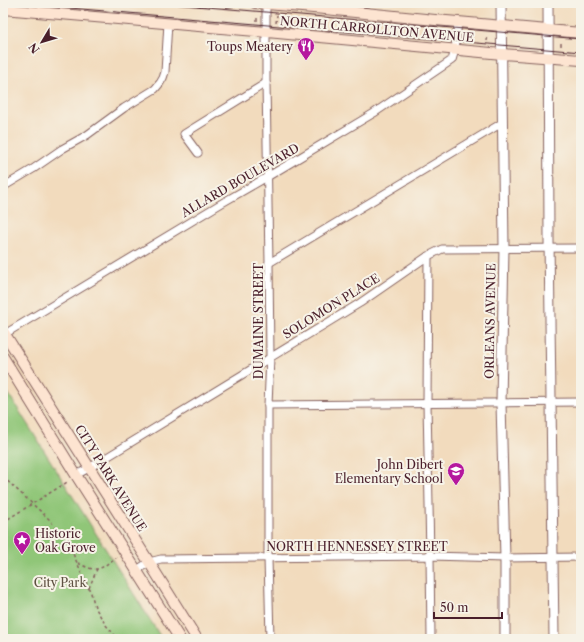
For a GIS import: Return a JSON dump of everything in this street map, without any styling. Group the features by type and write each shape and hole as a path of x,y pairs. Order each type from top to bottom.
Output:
{"main road":[{"name":"NORTH CARROLLTON AVENUE","path":"255,3 311,5 458,22 581,33"},
{"name":"NORTH CARROLLTON AVENUE","path":"3,9 23,7 168,23 455,50 581,60"},
{"name":"CITY PARK AVENUE","path":"4,333 196,639"},
{"path":"3,357 180,639"}],"street":[{"name":"ORLEANS AVENUE","path":"501,3 504,248 501,403 505,558 505,639"},
{"path":"548,3 549,248 554,639"},
{"name":"DUMAINE STREET","path":"266,4 270,358 268,405 268,558 270,639"},
{"name":"ALLARD BOULEVARD","path":"4,333 374,113 452,60 455,50 458,22"},
{"path":"3,187 62,149 87,135 124,108 155,90 163,78 168,23"},
{"path":"198,153 184,134 266,83"},
{"path":"269,263 502,123"},
{"name":"SOLOMON PLACE","path":"76,475 360,303 428,256 442,249 581,248"},
{"path":"428,256 427,403 430,639"},
{"path":"268,405 581,402"},
{"name":"NORTH HENNESSEY STREET","path":"137,570 149,562 161,559 430,556 505,558 581,557"}],"path":[{"path":"257,15 257,22"},
{"path":"276,23 277,15"},
{"path":"487,41 488,33"},
{"path":"3,522 67,483 76,475"},
{"path":"3,477 50,520 57,531 68,536 73,554 89,589 95,607 105,624 118,639"},
{"path":"77,563 88,568 97,569 106,565 125,551"},
{"path":"89,589 97,569"}],"green space":[{"name":"City Park","path":"3,385 162,639 3,639"}],"tram line":[{"path":"12,3 581,52"},
{"path":"160,3 581,39"}],"place":[{"name":"Toups Meatery","path":"306,61"},
{"name":"John Dibert Elementary School","path":"456,486"},
{"name":"Historic Oak Grove","path":"22,555"}]}
